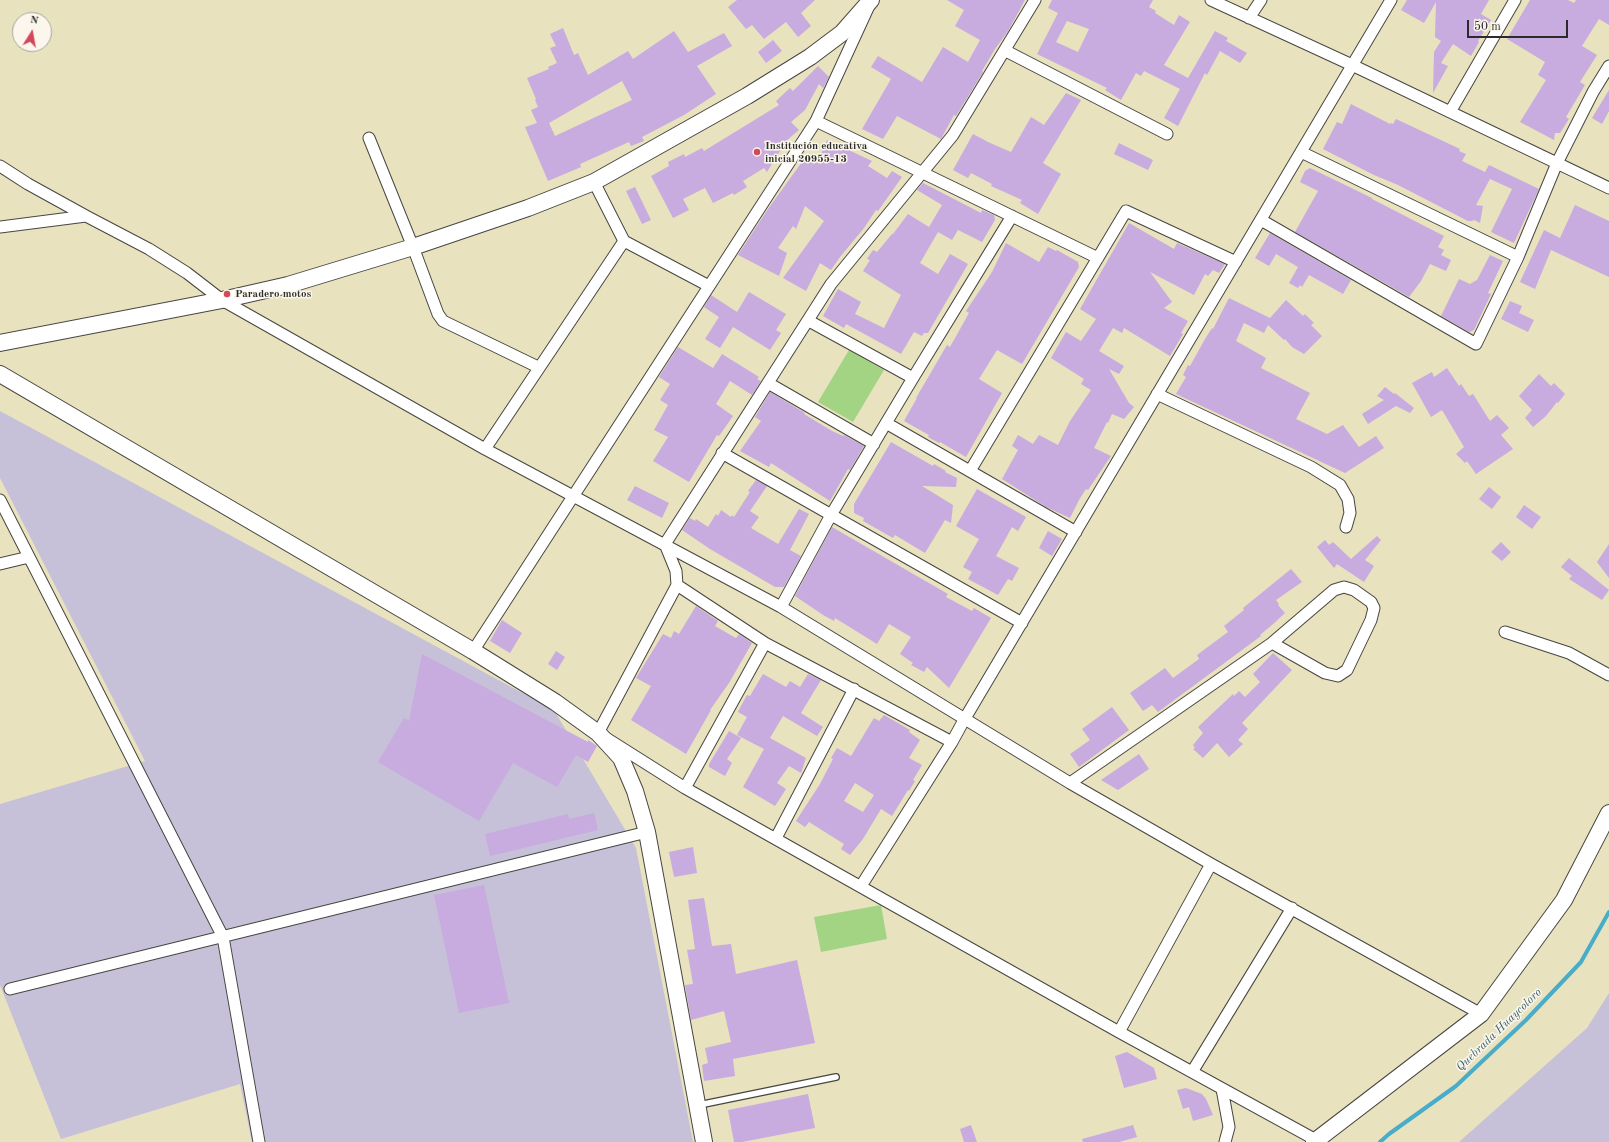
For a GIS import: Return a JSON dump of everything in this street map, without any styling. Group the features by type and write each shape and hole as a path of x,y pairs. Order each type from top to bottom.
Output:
{"street":[{"path":"473,651 816,121 872,0"},
{"path":"0,342 222,300 288,285 413,247 528,208 594,182 747,96 810,57 842,33 872,0"},
{"path":"665,544 722,453 809,321 831,284 953,135 1006,51 1035,0"},
{"path":"1211,0 1352,65 1609,188"},
{"path":"1249,18 1261,0"},
{"path":"861,886 952,742 1391,0"},
{"path":"1450,112 1515,0"},
{"path":"1006,51 1167,134"},
{"path":"1261,220 1476,344 1518,257 1557,163 1593,92 1609,66"},
{"path":"816,121 1098,258"},
{"path":"369,138 438,314 443,321 538,367"},
{"path":"1301,152 1518,257"},
{"path":"0,166 28,184 149,249 187,273 222,300 485,449 781,607 964,720 1070,783 1211,864 1481,1014"},
{"path":"594,182 624,241 709,286"},
{"path":"970,471 1126,211 1236,262"},
{"path":"0,227 86,216"},
{"path":"781,607 832,515 886,423 1012,216"},
{"path":"485,449 538,367 624,241"},
{"path":"809,321 913,378"},
{"path":"0,374 473,651 555,702 598,733 685,788 1315,1141 1481,1014 1564,900 1609,813"},
{"path":"768,383 874,444"},
{"path":"1157,394 1311,467 1340,485 1348,499 1350,513 1346,527"},
{"path":"886,423 1076,532"},
{"path":"722,453 1022,623"},
{"path":"0,500 223,937 259,1142"},
{"path":"598,733 677,585 676,571 665,544"},
{"path":"0,564 29,557"},
{"path":"677,585 765,643 952,742"},
{"path":"1070,783 1272,643 1334,590 1344,587 1354,590 1370,602 1374,608 1371,620 1347,670 1338,676 1325,673 1272,643"},
{"path":"1505,632 1569,653 1609,675"},
{"path":"685,788 765,643"},
{"path":"776,838 854,689"},
{"path":"598,733 621,758 635,791 647,832 704,1142"},
{"path":"10,989 647,832"},
{"path":"1119,1032 1211,864"},
{"path":"1192,1072 1292,908"},
{"path":"1222,1089 1229,1128 1225,1142"}],"lane":[{"path":"697,1106 836,1077"}],"shaded area":[{"path":"0,411 554,710 636,848 693,1142 252,1142 240,1084 61,1139 0,985 0,804 145,761 0,478"},
{"path":"1609,993 1609,1142 1459,1142 1587,1028"}],"green space":[{"path":"849,350 884,370 853,422 818,402"},
{"path":"881,905 887,939 821,952 814,917"}],"building":[{"path":"737,0 815,0 801,13 811,26 798,37 786,22 764,39 752,25 746,29 728,7"},
{"path":"947,0 1025,0 1008,31 995,49 956,116 954,115 941,139 897,116 883,139 862,129 891,79 871,67 878,56 922,82 943,47 968,62 980,40 955,26 964,10"},
{"path":"1052,0 1153,0 1149,7 1156,11 1155,13 1174,25 1179,15 1190,22 1164,65 1188,78 1215,31 1228,38 1226,41 1247,53 1240,63 1220,51 1207,75 1205,73 1178,126 1164,118 1180,89 1144,71 1141,76 1136,73 1121,100 1105,90 1107,88 1037,54 1058,13 1048,8","holes":["1067,21 1089,29 1078,52 1056,42"]},
{"path":"1407,0 1489,0 1481,14 1491,20 1471,56 1453,44 1441,63 1448,66 1433,93 1434,52 1441,41 1435,37 1436,2 1424,23 1401,10"},
{"path":"1530,0 1568,0 1574,3 1576,0 1609,0 1609,25 1599,19 1582,46 1597,55 1580,82 1585,85 1566,117 1569,119 1560,133 1555,133 1554,140 1520,122 1546,80 1538,75 1545,62 1507,39"},
{"path":"563,28 574,55 578,53 588,75 628,51 633,59 674,31 688,52 724,33 732,46 697,66 716,94 684,115 642,137 644,141 631,146 629,142 580,164 581,167 548,181 525,127 537,123 531,110 538,107 527,78 549,69 548,67 557,63 550,48 556,46 550,34","holes":["622,81 632,100 555,136 549,123"]},
{"path":"773,40 782,51 766,63 758,52"},
{"path":"818,66 829,77 823,88 819,84 805,110 791,122 799,130 786,141 767,172 764,168 743,181 747,187 734,195 733,193 713,203 705,188 683,199 689,210 673,218 651,176 669,166 668,162 684,154 685,157 702,148 704,151 779,105 776,101 790,88 793,91"},
{"path":"1609,90 1609,111 1602,124 1592,118"},
{"path":"1066,93 1081,100 1043,163 1061,174 1038,214 1020,203 1022,200 991,186 992,184 971,173 968,178 953,170 973,134 1011,152 1031,117 1044,125"},
{"path":"1351,104 1390,124 1393,124 1396,119 1460,149 1459,151 1466,154 1462,161 1485,172 1489,165 1539,189 1514,243 1491,232 1512,189 1490,179 1476,205 1483,206 1480,223 1474,220 1468,221 1323,149 1337,122 1342,124"},
{"path":"827,140 872,161 868,166 887,178 892,171 902,177 878,211 876,210 831,270 820,263 806,291 783,278 824,221 805,206 796,229 793,226 778,248 787,253 779,276 738,255 768,209 807,155 817,163"},
{"path":"1119,143 1153,160 1148,170 1114,154"},
{"path":"1310,168 1372,198 1444,236 1438,247 1444,250 1441,255 1451,260 1446,271 1430,264 1421,281 1409,297 1295,232 1318,191 1300,182 1305,171"},
{"path":"923,183 981,213 982,210 994,215 995,220 982,242 958,230 952,240 938,232 920,263 938,274 950,254 968,264 928,333 924,333 922,336 914,332 901,354 846,324 844,328 823,316 838,289 861,302 855,314 884,328 901,295 863,271 870,260 867,259 873,250 877,252 908,214 929,227 942,205 917,190"},
{"path":"635,187 651,220 642,224 626,191"},
{"path":"1575,205 1609,221 1609,277 1551,250 1535,289 1520,282 1544,230 1560,238"},
{"path":"1129,223 1174,249 1177,243 1225,264 1219,273 1213,270 1208,276 1205,274 1194,295 1150,272 1172,302 1164,308 1188,321 1181,333 1183,334 1170,356 1124,328 1122,333 1113,328 1099,351 1124,366 1119,374 1109,369 1129,403 1134,407 1124,419 1112,414 1108,423 1107,422 1094,448 1111,456 1088,490 1086,489 1070,518 1046,507 1002,479 1018,450 1012,446 1018,435 1033,444 1039,435 1058,445 1070,421 1091,390 1081,384 1084,379 1051,358 1066,332 1081,341 1096,319 1080,309"},
{"path":"1270,233 1351,280 1343,294 1309,275 1302,287 1300,285 1298,288 1289,283 1298,267 1276,254 1269,266 1255,258"},
{"path":"1006,243 1039,262 1048,247 1056,251 1057,250 1078,262 1079,267 1022,364 997,350 979,379 1002,393 966,457 928,437 929,435 904,421 947,345 950,347 969,313 966,311 992,272"},
{"path":"1490,255 1503,261 1488,293 1491,294 1474,330 1469,332 1441,316 1459,279 1470,284 1477,280"},
{"path":"749,292 786,314 776,330 781,333 770,350 733,327 720,348 705,339 719,317 704,307 711,295 737,312"},
{"path":"1229,298 1270,318 1286,300 1303,316 1305,314 1314,323 1311,325 1322,336 1304,354 1292,347 1268,325 1264,333 1244,323 1236,341 1266,358 1261,368 1310,393 1296,419 1327,434 1343,425 1359,447 1376,436 1384,448 1345,473 1176,394 1186,377 1183,375 1188,365 1190,366 1205,339 1212,328 1213,329"},
{"path":"1510,301 1522,306 1519,313 1534,320 1528,332 1501,319"},
{"path":"678,347 713,368 722,354 759,377 757,379 761,381 752,395 730,381 716,404 733,416 719,436 717,435 689,482 653,461 668,437 654,430 668,405 660,400 670,384 659,377"},
{"path":"1447,368 1459,386 1461,384 1469,396 1473,394 1490,421 1497,415 1509,428 1501,435 1513,449 1476,474 1467,461 1465,463 1456,454 1464,447 1442,410 1431,417 1412,383 1432,372 1434,377"},
{"path":"1539,374 1551,386 1554,383 1565,394 1546,416 1533,427 1525,418 1532,410 1519,396"},
{"path":"1385,387 1414,408 1410,413 1396,406 1368,424 1362,414 1384,400 1377,396"},
{"path":"770,392 832,431 843,436 844,435 864,446 850,470 848,469 830,501 771,463 769,467 740,451 761,421 755,417"},
{"path":"891,442 933,466 934,464 957,478 956,487 922,486 953,505 951,523 945,520 925,553 895,535 893,538 863,521 864,518 854,513 854,504"},
{"path":"756,480 767,486 750,511 759,517 751,528 778,544 799,509 809,514 790,550 801,556 784,587 775,587 710,549 682,530 690,518 695,521 696,519 708,527 716,514 718,516 721,510 731,517 732,515 734,517 750,492 748,491"},
{"path":"635,486 669,503 662,518 627,500"},
{"path":"1489,487 1501,497 1492,509 1479,499"},
{"path":"977,489 1026,517 1018,531 1012,527 996,556 1019,568 1012,581 1008,579 998,595 968,579 972,572 963,567 979,539 956,526"},
{"path":"1524,505 1541,517 1532,529 1516,517"},
{"path":"832,527 948,594 946,597 972,611 974,608 991,618 949,688 927,667 924,672 911,665 913,663 900,654 911,637 889,624 877,644 835,618 834,621 823,615 795,596"},
{"path":"1048,531 1062,539 1052,556 1039,548"},
{"path":"1377,536 1381,540 1365,560 1374,566 1364,582 1337,564 1334,568 1317,547 1325,540 1329,545 1333,542 1351,559"},
{"path":"1501,542 1511,552 1502,561 1491,552"},
{"path":"1609,544 1609,578 1597,562"},
{"path":"1569,558 1609,590 1602,600 1569,579 1572,576 1561,567"},
{"path":"1291,569 1302,582 1276,600 1279,604 1278,605 1285,613 1260,635 1261,636 1158,712 1152,705 1143,711 1130,693 1165,668 1173,678 1199,659 1197,655 1228,632 1224,626 1244,610 1243,608"},
{"path":"696,606 718,621 715,626 736,638 739,634 752,643 729,683 710,710 686,754 631,720 651,686 636,678 663,634 671,638 674,631 679,634"},
{"path":"502,620 522,633 510,653 490,641"},
{"path":"556,651 565,657 557,670 548,664"},
{"path":"1273,653 1292,670 1242,723 1248,729 1238,740 1243,744 1229,757 1217,743 1203,758 1193,749 1195,748 1193,745 1203,733 1198,727 1233,694 1234,696 1239,691 1245,697 1260,682 1253,674"},
{"path":"422,654 588,742 588,740 597,746 588,762 576,755 557,787 513,763 479,821 378,762 404,718 409,721"},
{"path":"763,674 786,687 790,681 800,687 808,674 821,680 801,713 823,727 817,736 783,716 770,738 806,758 801,773 789,766 777,783 786,789 775,806 743,787 764,749 737,735 747,717 738,712 747,695 750,696"},
{"path":"1112,707 1129,730 1079,767 1070,754 1090,740 1082,729"},
{"path":"884,715 910,730 909,732 920,740 909,758 922,765 913,780 915,781 892,816 881,809 863,839 850,855 841,849 844,844 809,822 805,827 796,821 820,784 837,748 851,756 874,718 879,721","holes":["855,783 874,795 863,812 844,801"]},
{"path":"729,731 741,738 727,759 732,763 725,776 709,767 709,764"},
{"path":"1139,754 1149,769 1118,790 1101,780"},
{"path":"594,813 598,830 490,856 485,834 568,814 569,819"},
{"path":"693,847 697,873 674,877 669,852"},
{"path":"484,885 509,1003 459,1013 434,895"},
{"path":"704,898 712,946 731,944 736,974 797,960 815,1043 733,1059 735,1076 704,1081 702,1065 708,1063 705,1048 731,1042 724,1011 691,1020 685,985 693,984 687,950 695,949 688,900"},
{"path":"1127,1052 1154,1068 1157,1079 1124,1088 1115,1056"},
{"path":"1186,1088 1202,1094 1206,1099 1213,1115 1193,1121 1189,1107 1183,1109 1177,1090"},
{"path":"808,1094 815,1128 742,1142 734,1142 728,1110"},
{"path":"971,1125 977,1142 964,1142 960,1129"},
{"path":"1133,1125 1137,1137 1119,1142 1083,1142 1082,1139"}],"waterway":[{"name":"Quebrada Huaycoloro","path":"1380,1142 1456,1086 1526,1020 1581,962 1609,912"}],"place":[{"name":"Institución educativa inicial 20955-13","path":"757,152"},
{"name":"Paradero motos","path":"227,294"}]}
